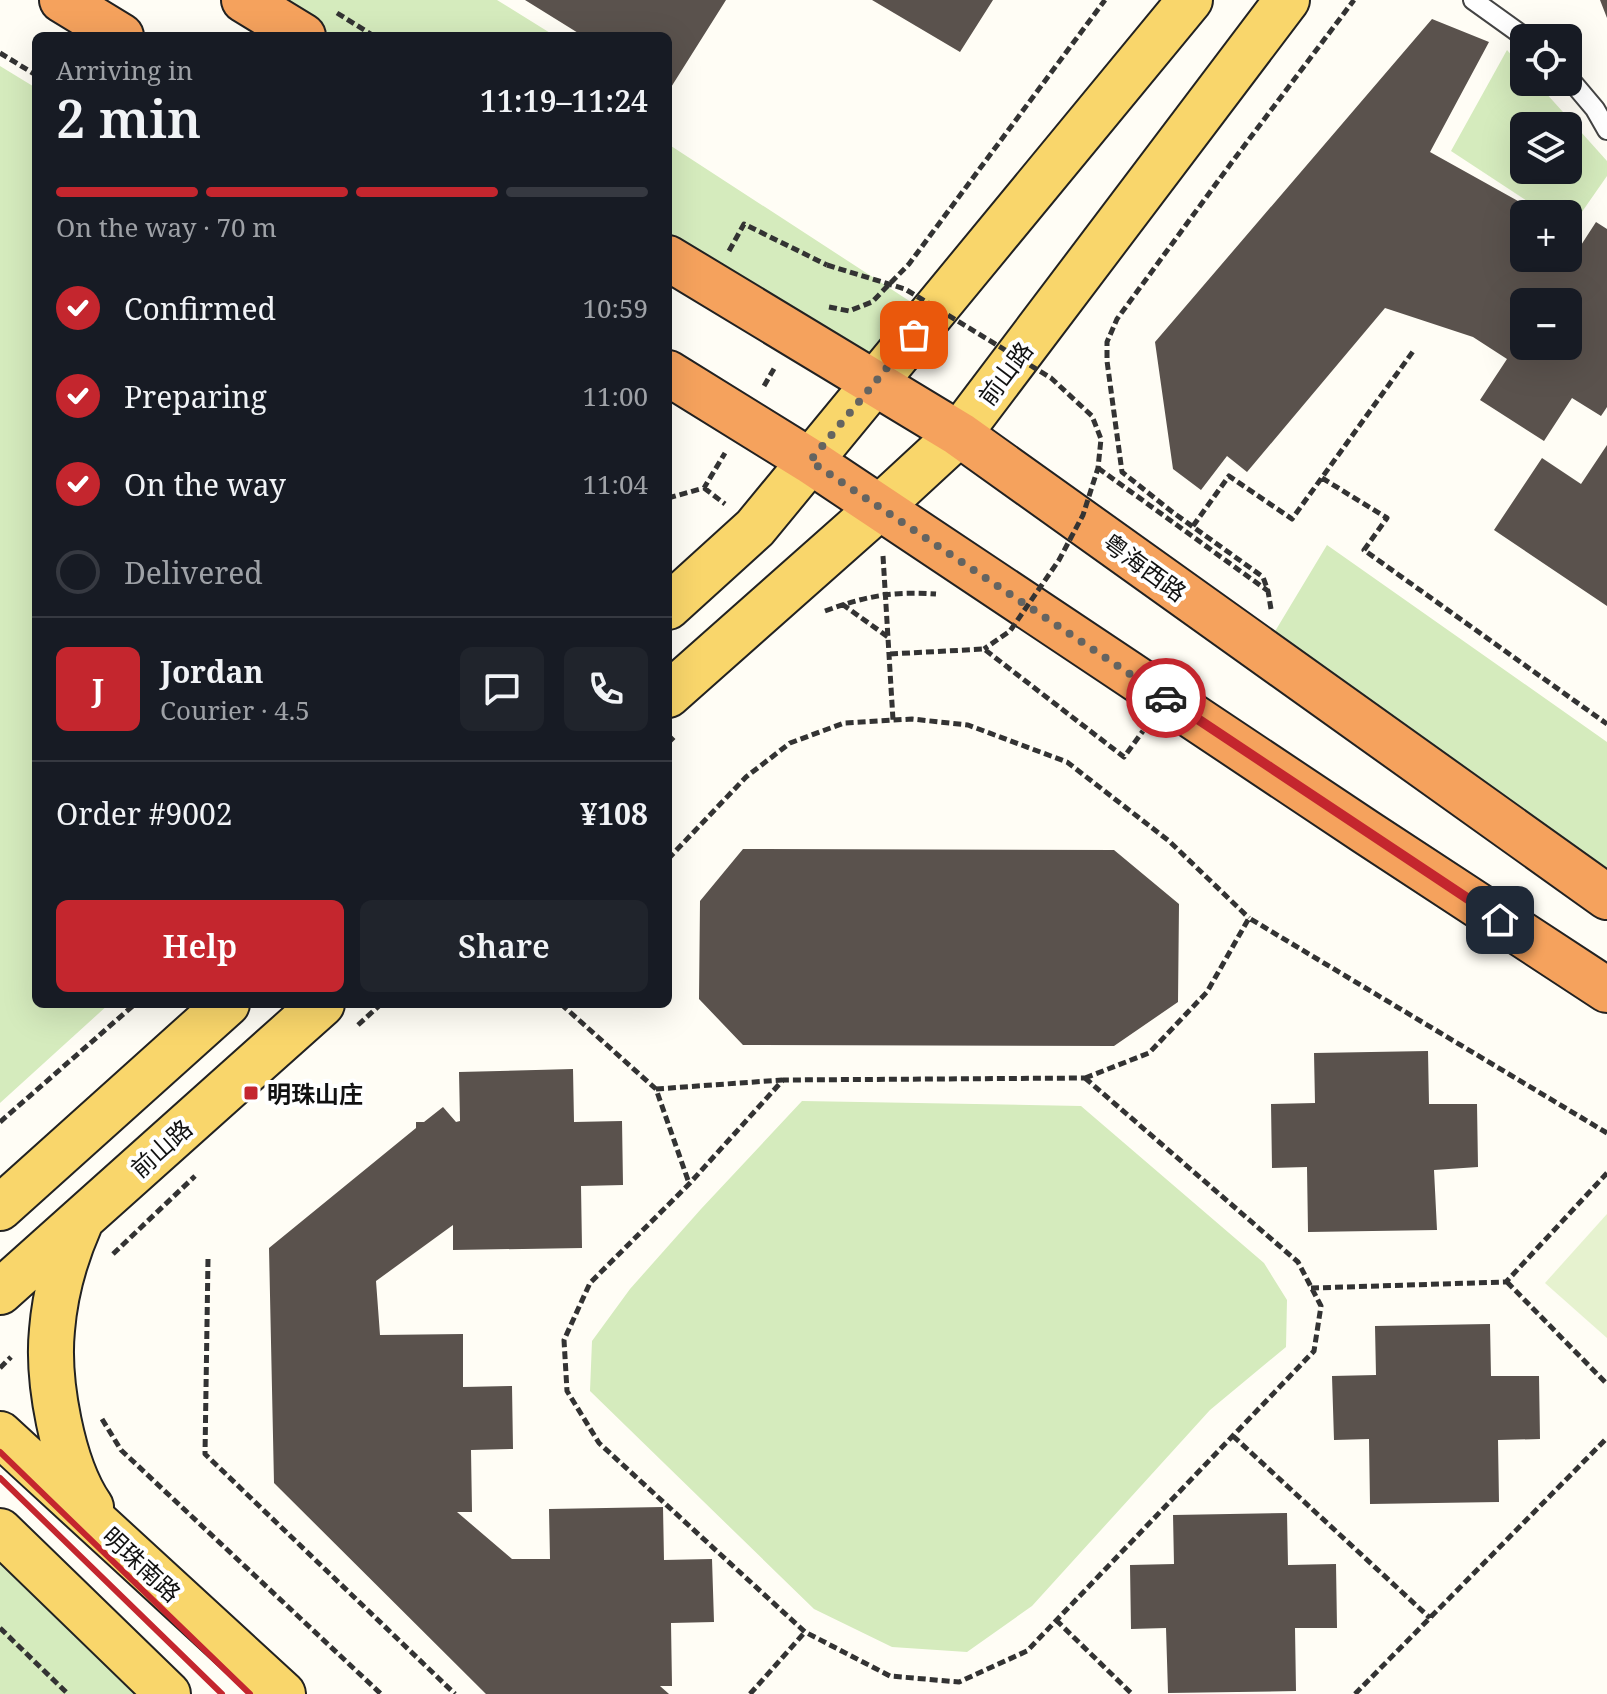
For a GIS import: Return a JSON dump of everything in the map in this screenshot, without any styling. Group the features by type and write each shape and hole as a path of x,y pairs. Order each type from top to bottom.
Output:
{"highway":[{"path":"62,0 114,32"},
{"path":"244,0 316,22"},
{"name":"粤海西路","path":"672,260 959,434 1607,897"},
{"path":"672,375 880,507 1607,990"}],"main road":[{"path":"672,603 755,528 1190,0"},
{"name":"前山路","path":"674,714 880,507 959,434 1287,0"},
{"path":"0,1208 223,1008"},
{"name":"前山路","path":"0,1292 83,1218 340,1015"},
{"path":"0,1196 39,1173"},
{"path":"83,1218 62,1270 56,1302 51,1333 53,1381 60,1431 74,1475 87,1502 108,1533"},
{"name":"明珠南路","path":"0,1434 283,1694"},
{"path":"0,1531 168,1694"},
{"path":"0,1564 57,1594 84,1613"}],"lane":[{"path":"1473,0 1510,27"},
{"path":"1582,94 1607,130"}],"path":[{"path":"824,306 849,311 872,302 909,264 1105,0"},
{"path":"1274,619 1263,577 1122,472 1107,342 1117,319 1354,0"},
{"path":"316,22 357,32"},
{"path":"0,53 32,73"},
{"path":"726,256 744,224 827,265 905,289 1051,378 1092,416 1101,439 1098,468 1083,515 1059,560 1010,631 984,649 890,654"},
{"path":"1193,526 1229,476 1292,519 1414,350"},
{"path":"1098,468 1268,591"},
{"path":"1322,478 1387,518 1364,550 1607,724"},
{"path":"880,507 893,720"},
{"path":"819,614 854,600 885,594 946,594"},
{"path":"1005,619 1019,628"},
{"path":"984,649 1124,757 1146,727"},
{"path":"672,855 746,777 790,743 844,723 912,719 968,725 1067,762 1169,841 1249,918 1607,1133"},
{"path":"656,1089 783,1080 1085,1078 1149,1053 1207,992 1249,918"},
{"path":"0,1122 130,1008"},
{"path":"340,1015 366,1008"},
{"path":"565,1008 656,1089 690,1183"},
{"path":"783,1080 690,1183 590,1283 564,1340 567,1391 599,1443 805,1632 890,1676 959,1682 1027,1651 1314,1351 1321,1306 1298,1262 1085,1078"},
{"path":"1311,1288 1506,1282 1607,1173"},
{"path":"109,1260 115,1250 196,1175"},
{"path":"208,1259 205,1454 455,1694"},
{"path":"1506,1282 1607,1384"},
{"path":"99,1415 121,1450 381,1694"},
{"path":"1233,1436 1430,1618"},
{"path":"1355,1694 1607,1438"},
{"path":"1056,1620 1132,1694"},
{"path":"0,1628 68,1694"},
{"path":"750,1694 805,1632"}],"green space":[{"path":"275,0 497,0 549,32 327,32"},
{"path":"1507,50 1510,53 1510,96 1549,96 1563,112 1510,112 1510,184 1582,184 1582,133 1607,161 1607,176 1582,212 1582,200 1526,200 1451,151"},
{"path":"0,66 32,86 32,1008 105,1008 0,1103"},
{"path":"672,147 911,302 867,362 672,242"},
{"path":"1327,545 1607,742 1607,876 1274,633"},
{"path":"802,1101 1081,1106 1264,1263 1287,1300 1286,1347 1210,1410 1032,1606 967,1652 892,1647 814,1609 590,1391 592,1341 630,1289"},
{"path":"1607,1214 1607,1338 1545,1283"},
{"path":"0,1558 140,1694 0,1694"}],"building":[{"path":"525,0 726,0 672,86 672,32 577,32"},
{"path":"872,0 993,0 960,52"},
{"path":"1600,0 1607,0 1607,18"},
{"path":"1432,19 1489,42 1430,152 1516,200 1510,200 1510,272 1582,272 1582,244 1596,222 1607,229 1607,407 1601,416 1572,398 1544,441 1480,400 1507,359 1473,337 1385,308 1247,472 1227,456 1201,490 1173,469 1155,342"},
{"path":"1607,445 1607,606 1494,530 1542,458 1581,484"},
{"path":"743,849 1114,850 1179,904 1178,1002 1114,1046 743,1045 699,999 700,901"},
{"path":"1428,1051 1429,1104 1477,1104 1478,1167 1434,1170 1437,1230 1308,1232 1307,1167 1272,1168 1271,1104 1315,1103 1314,1053"},
{"path":"573,1069 574,1122 622,1121 623,1185 581,1186 582,1248 453,1250 453,1225 376,1281 380,1335 463,1334 463,1387 512,1386 513,1449 471,1450 472,1512 457,1512 512,1559 550,1559 549,1509 663,1507 664,1560 712,1559 714,1622 671,1623 672,1686 660,1686 669,1694 486,1694 274,1483 269,1248 416,1128 416,1122 424,1122 443,1107 456,1122 460,1121 459,1072"},
{"path":"1490,1324 1491,1376 1539,1376 1540,1439 1498,1440 1499,1502 1370,1504 1369,1439 1334,1440 1332,1376 1376,1375 1375,1326"},
{"path":"1287,1513 1288,1565 1336,1564 1337,1628 1295,1628 1296,1691 1168,1693 1166,1628 1131,1629 1130,1565 1174,1564 1173,1515"}],"railway":[{"path":"0,1452 250,1694"},
{"path":"0,1478 222,1694"}],"way so far":[{"path":"914,335 810,461 1166,698"}],"place":[{"name":"明珠山庄","path":"251,1093"}],"route":[{"path":"1166,698 1500,920"}]}
